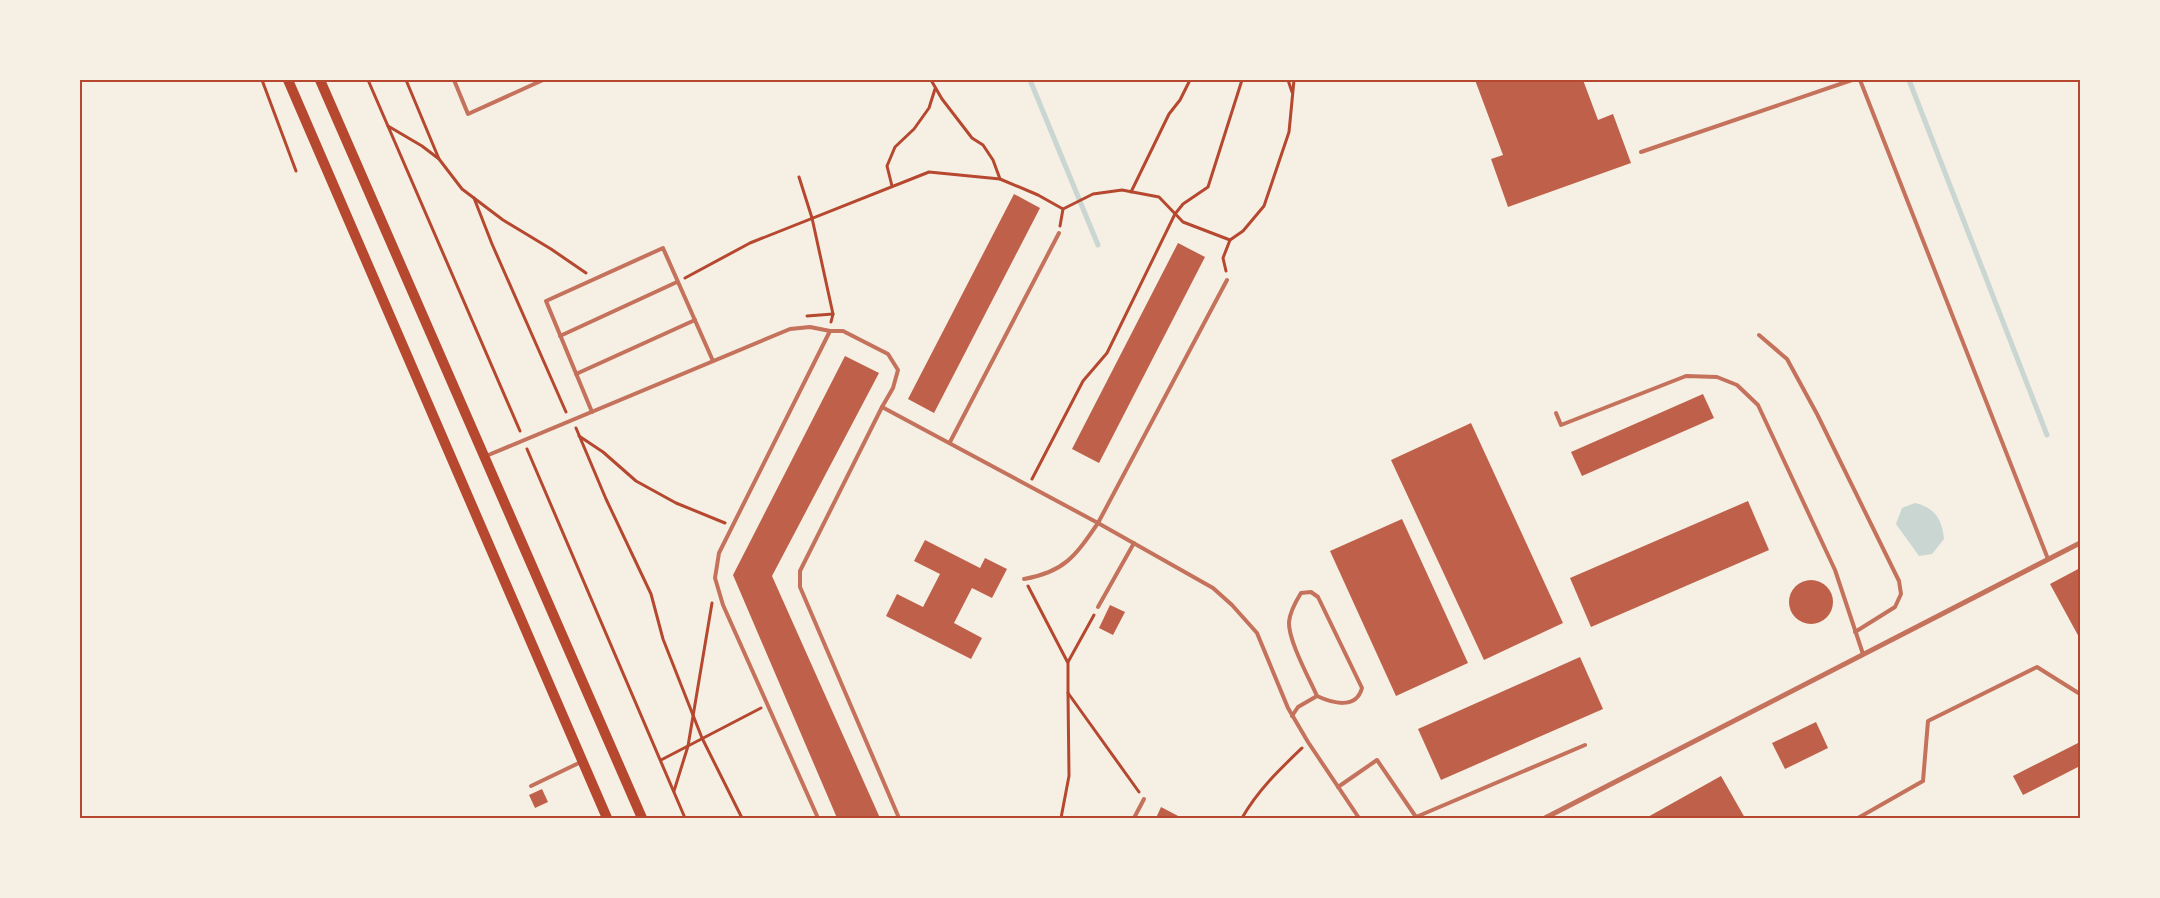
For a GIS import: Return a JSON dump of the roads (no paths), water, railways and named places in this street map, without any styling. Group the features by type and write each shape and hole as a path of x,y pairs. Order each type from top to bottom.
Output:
{"main road":[{"path":"288,80 608,818"},
{"path":"320,80 642,818"}],"street":[{"path":"1545,818 2080,543"}],"lane":[{"path":"454,80 468,114 543,80"},
{"path":"1641,152 1852,80"},
{"path":"1860,80 2048,559"},
{"path":"950,442 1058,233"},
{"path":"592,412 546,302 663,248 713,361"},
{"path":"1024,579 1044,576 1064,565 1078,551 1098,523 1227,280"},
{"path":"560,336 678,282"},
{"path":"576,374 695,320"},
{"path":"484,457 790,329 810,327 830,331 843,331 888,354 898,370 893,388 800,571 800,587 899,818"},
{"path":"818,818 723,605 714,578 719,553 830,331"},
{"path":"1759,335 1787,359 1817,414 1899,581 1901,594 1895,607 1855,632"},
{"path":"1556,413 1561,425 1686,376 1717,377 1738,385 1758,405 1835,570 1863,654"},
{"path":"882,408 950,442 1213,588 1232,605 1257,633 1292,716 1359,818"},
{"path":"1098,607 1134,543"},
{"path":"1301,592 1311,592 1318,597 1362,688 1360,695 1351,702 1334,704 1317,696 1290,634 1289,621 1294,604 1301,592"},
{"path":"1858,818 1922,781 1928,721 2036,667 2080,694"},
{"path":"1292,716 1298,707 1317,696"},
{"path":"1338,787 1377,760 1416,817 1585,745"},
{"path":"532,786 583,762"},
{"path":"1134,818 1144,799"}],"waterway":[{"path":"1030,80 1098,245"},
{"path":"1909,80 2047,435"}]}
